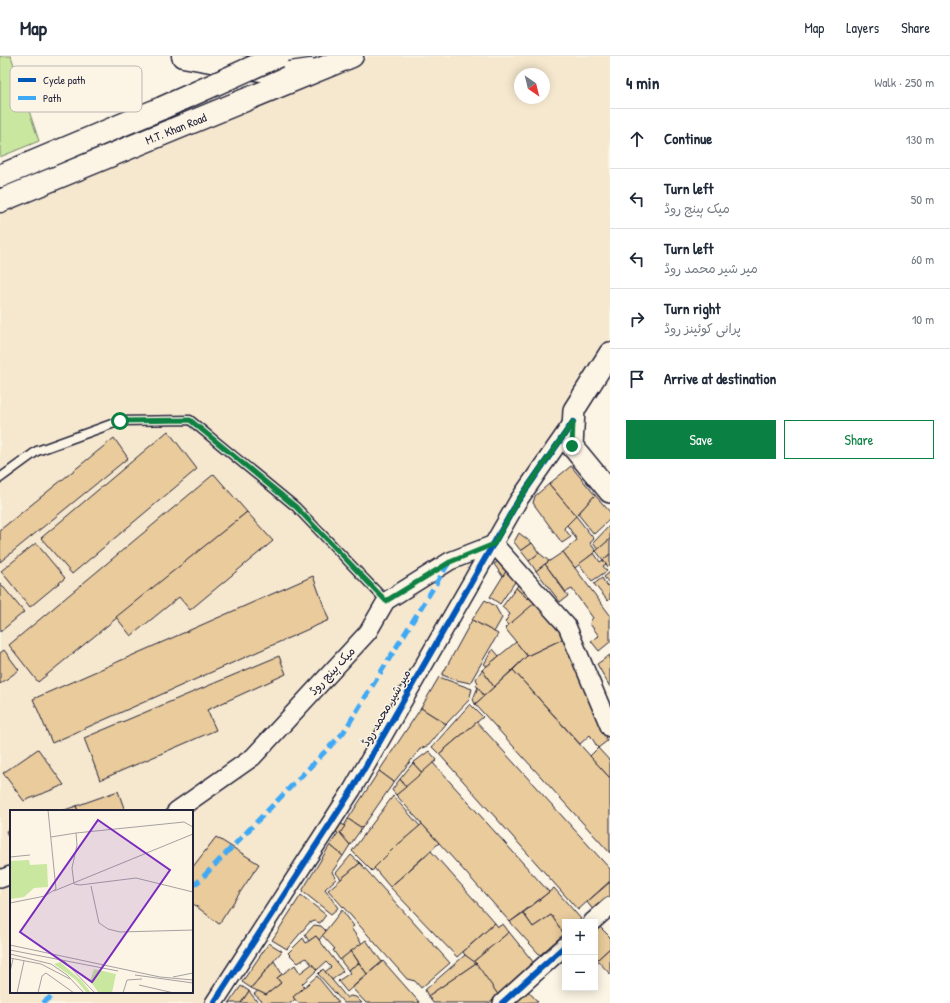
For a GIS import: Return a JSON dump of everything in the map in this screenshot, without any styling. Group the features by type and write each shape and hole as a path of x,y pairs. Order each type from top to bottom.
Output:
{"main road":[{"path":"183,56 283,74 306,71 342,60"},
{"name":"M.T. Khan Road","path":"0,176 162,108 278,56"},
{"name":"M.T. Khan Road","path":"0,201 342,60"}],"street":[{"path":"610,353 574,410 572,446 610,492"},
{"name":"میر شیر محمد روڈ","path":"214,1003 352,790 518,501 573,422"},
{"path":"494,544 567,626 610,728"},
{"name":"میک ہینچ روڈ","path":"177,810 253,757 368,632 386,601 450,562 494,544"},
{"path":"0,879 10,875"},
{"path":"595,919 610,906"},
{"path":"502,1003 562,949"}],"lane":[{"path":"0,478 37,451 120,421 190,420 296,507 386,601"}],"shaded area":[{"path":"370,56 610,56 610,353 214,1003 0,1003 0,208"}],"green space":[{"path":"0,56 11,56 14,66 10,66 10,112 29,112 39,141 0,157"}],"building":[{"path":"168,431 197,469 72,574 41,538"},
{"path":"114,438 128,458 0,562 0,530"},
{"path":"571,466 595,495 576,516 549,484"},
{"path":"214,474 247,512 38,682 9,645"},
{"path":"549,484 576,516 564,528 571,537 562,543 533,503 535,496"},
{"path":"595,495 610,512 610,519 594,534 578,514"},
{"path":"247,512 273,541 190,610 179,597 131,636 116,617"},
{"path":"576,516 594,539 590,543 596,551 575,568 563,552 577,540 567,525"},
{"path":"610,525 610,539 598,550 593,543"},
{"path":"519,533 532,543 521,551 514,542"},
{"path":"610,539 610,554 603,560 596,551"},
{"path":"36,543 65,578 30,607 1,571"},
{"path":"532,543 539,553 529,561 521,551"},
{"path":"563,552 610,615 610,642 599,651 591,641 599,636 590,624 593,618 572,589 566,592 545,564"},
{"path":"539,553 549,561 536,571 529,561"},
{"path":"594,553 600,562 603,560 606,564 603,566 607,571 592,581 579,564"},
{"path":"610,554 610,565 608,567 603,560"},
{"path":"501,559 508,568 503,577 494,564"},
{"path":"545,564 568,596 560,602 536,571"},
{"path":"508,568 519,576 500,604 490,597"},
{"path":"610,572 610,584 604,577"},
{"path":"313,576 329,620 52,743 33,699"},
{"path":"602,578 607,586 610,584 610,599 608,601 594,584"},
{"path":"521,580 531,594 528,599 516,588"},
{"path":"0,583 24,612 0,632"},
{"path":"516,588 528,599 531,594 537,601 509,626 505,622 510,614 502,607"},
{"path":"485,600 495,606 502,618 494,632 472,620"},
{"path":"537,601 565,638 527,656 505,628"},
{"path":"472,620 498,634 470,683 442,675"},
{"path":"565,638 607,741 598,748 590,735 580,744 513,670 527,656"},
{"path":"516,642 527,656 494,687 482,670"},
{"path":"493,649 499,656 487,666 484,664"},
{"path":"4,650 19,670 0,684 0,653"},
{"path":"610,655 610,687 597,664"},
{"path":"279,656 286,674 207,710 216,730 100,780 84,738"},
{"path":"482,670 494,687 484,696 476,685 478,683 476,679"},
{"path":"513,670 610,778 610,853 475,704"},
{"path":"439,677 472,689 469,700 446,724 421,708"},
{"path":"478,687 484,696 475,704 473,699"},
{"path":"470,704 483,717 439,754 432,747"},
{"path":"421,708 446,724 429,745 420,749 394,782 379,771"},
{"path":"477,722 610,869 610,881 578,910 439,754"},
{"path":"598,748 610,761 610,778 590,756"},
{"path":"38,749 64,785 24,801 3,773"},
{"path":"429,751 437,760 422,773 413,763"},
{"path":"413,763 422,773 406,787 400,779"},
{"path":"433,763 549,892 510,922 396,795"},
{"path":"379,771 394,782 362,828 348,819"},
{"path":"400,779 406,787 396,795 392,790"},
{"path":"118,791 125,810 78,810 76,806"},
{"path":"393,796 420,826 394,848 372,871 352,851"},
{"path":"76,806 78,810 65,810"},
{"path":"348,819 362,828 350,845 340,833"},
{"path":"338,822 345,826 340,833 350,845 343,856 330,845 338,833 332,830"},
{"path":"422,824 439,843 390,887 374,868 394,848"},
{"path":"10,829 10,841 6,831"},
{"path":"216,837 259,864 219,924 193,904 193,867"},
{"path":"330,845 343,856 332,872 336,879 325,889 338,908 331,914 302,891"},
{"path":"431,851 495,923 457,957 390,887"},
{"path":"351,855 360,863 341,879 336,873"},
{"path":"360,863 450,963 421,988 415,981 407,979 328,890"},
{"path":"610,882 610,896 594,911 587,902"},
{"path":"554,888 581,919 562,919 562,931 551,915 533,927 523,913"},
{"path":"301,895 326,915 320,923 315,921 309,923 287,949 272,940"},
{"path":"342,910 354,926 351,928 362,944 340,960 333,950 335,949 322,935"},
{"path":"523,913 533,927 551,915 562,931 562,936 540,955 510,922"},
{"path":"495,923 498,927 503,924 509,932 473,962 463,952"},
{"path":"314,925 321,926 326,931 319,940 316,936 309,941 305,935"},
{"path":"598,925 610,937 610,948 598,959"},
{"path":"509,932 534,963 499,996 473,962"},
{"path":"316,936 343,971 332,980 325,972 331,967 326,962 317,970 306,958 298,963 288,953 303,938 306,943"},
{"path":"366,940 382,962 367,974 351,951"},
{"path":"269,943 282,951 251,988 242,982"},
{"path":"610,948 610,974 598,961 598,959"},
{"path":"351,951 359,963 348,970 340,960"},
{"path":"465,955 476,963 428,996 425,990"},
{"path":"274,961 282,974 277,978 281,983 266,995 251,988"},
{"path":"383,961 420,1003 366,1003 352,988"},
{"path":"359,963 367,974 347,992 338,981 350,973 348,970"},
{"path":"476,963 499,996 489,1003 433,1003 428,996"},
{"path":"312,964 317,970 302,984 305,987 293,997 295,999 291,1003 264,1003 254,994 258,991 266,995 281,983 277,978 295,965 300,973"},
{"path":"323,969 347,998 350,996 356,997 362,1003 344,1003 318,974"},
{"path":"317,976 339,1003 298,1003 293,997"},
{"path":"241,986 249,991 241,1003 229,1003"},
{"path":"249,991 258,1003 241,1003"},
{"path":"528,991 538,1002 515,1003"}],"marked path":[{"path":"193,885 199,881 343,733 450,561"},
{"path":"43,1003 56,993"}],"cycle path":[{"path":"214,1003 352,790 518,501 573,422"},
{"path":"502,1003 562,949"}],"route":[{"path":"120,421 190,420 296,507 386,601 450,562 494,544 518,501 573,422 572,446"}]}
